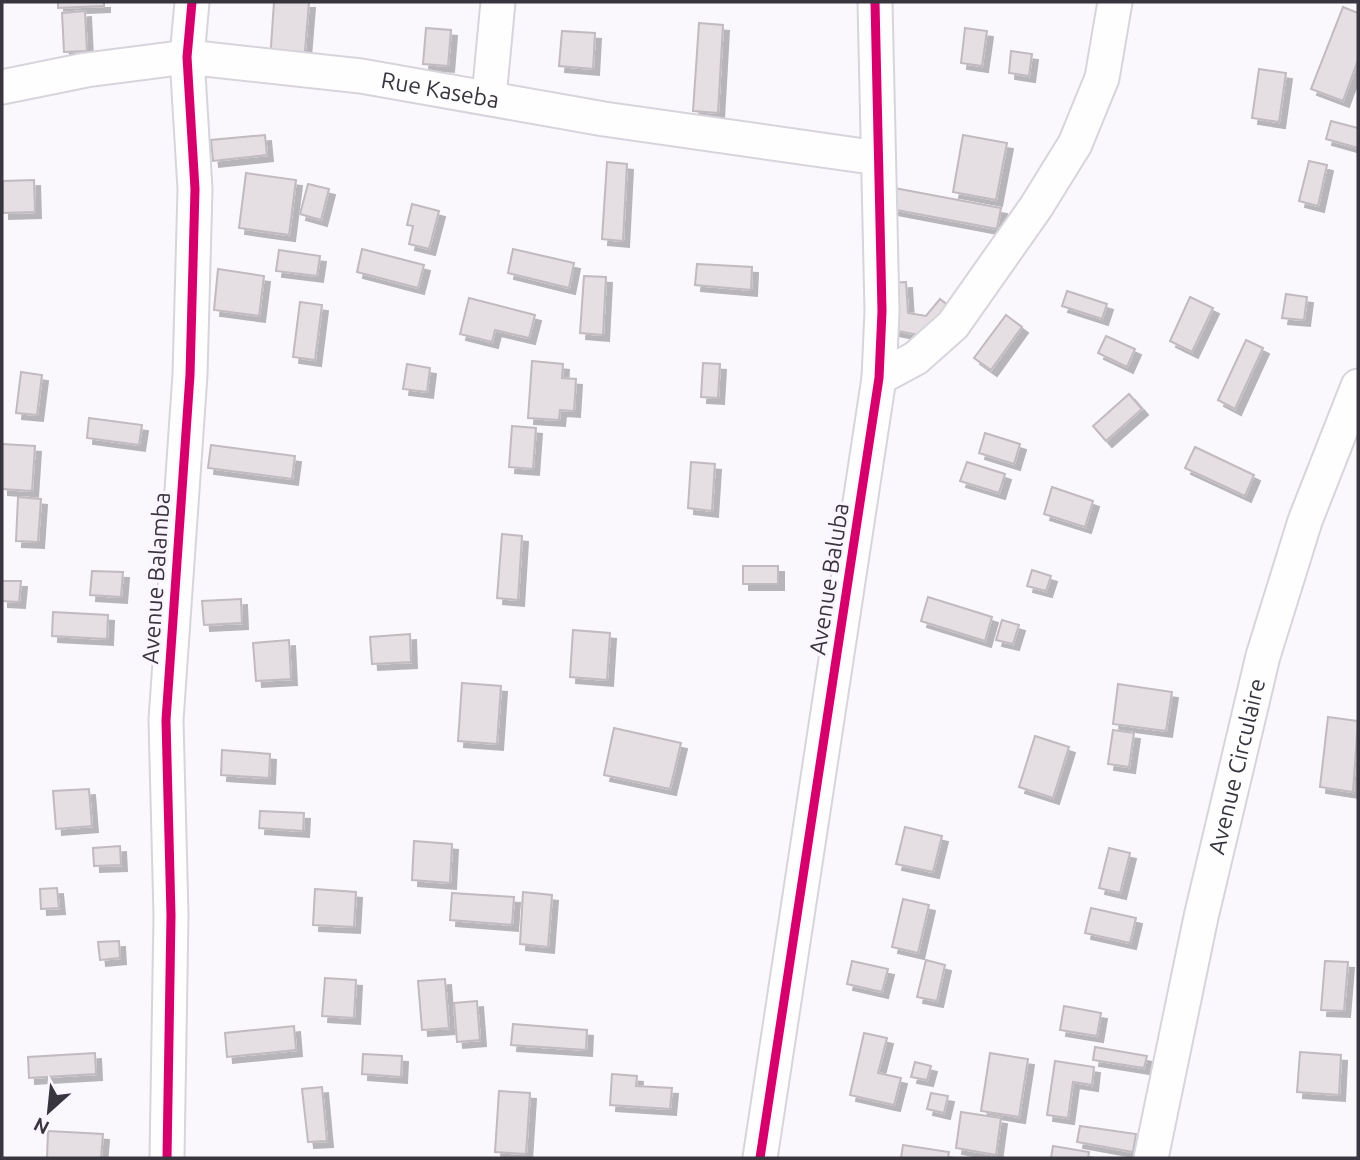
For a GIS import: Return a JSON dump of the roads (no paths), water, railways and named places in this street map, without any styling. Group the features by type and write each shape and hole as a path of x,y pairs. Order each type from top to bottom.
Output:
{"street":[{"name":"Avenue Balamba","path":"167,1158 166,1073 171,915 166,720 190,375 195,202 187,57 192,2"},
{"path":"489,97 498,2"},
{"name":"Avenue Baluba","path":"760,1158 879,378 882,311 875,2"},
{"path":"879,378 916,358 953,325 1036,207 1075,144 1102,78 1115,2"},
{"name":"Rue Kaseba","path":"2,87 86,70 187,57 361,76 604,119 878,158"},
{"name":"Avenue Circulaire","path":"1151,1158 1201,917 1263,656 1304,521 1358,386"}]}
